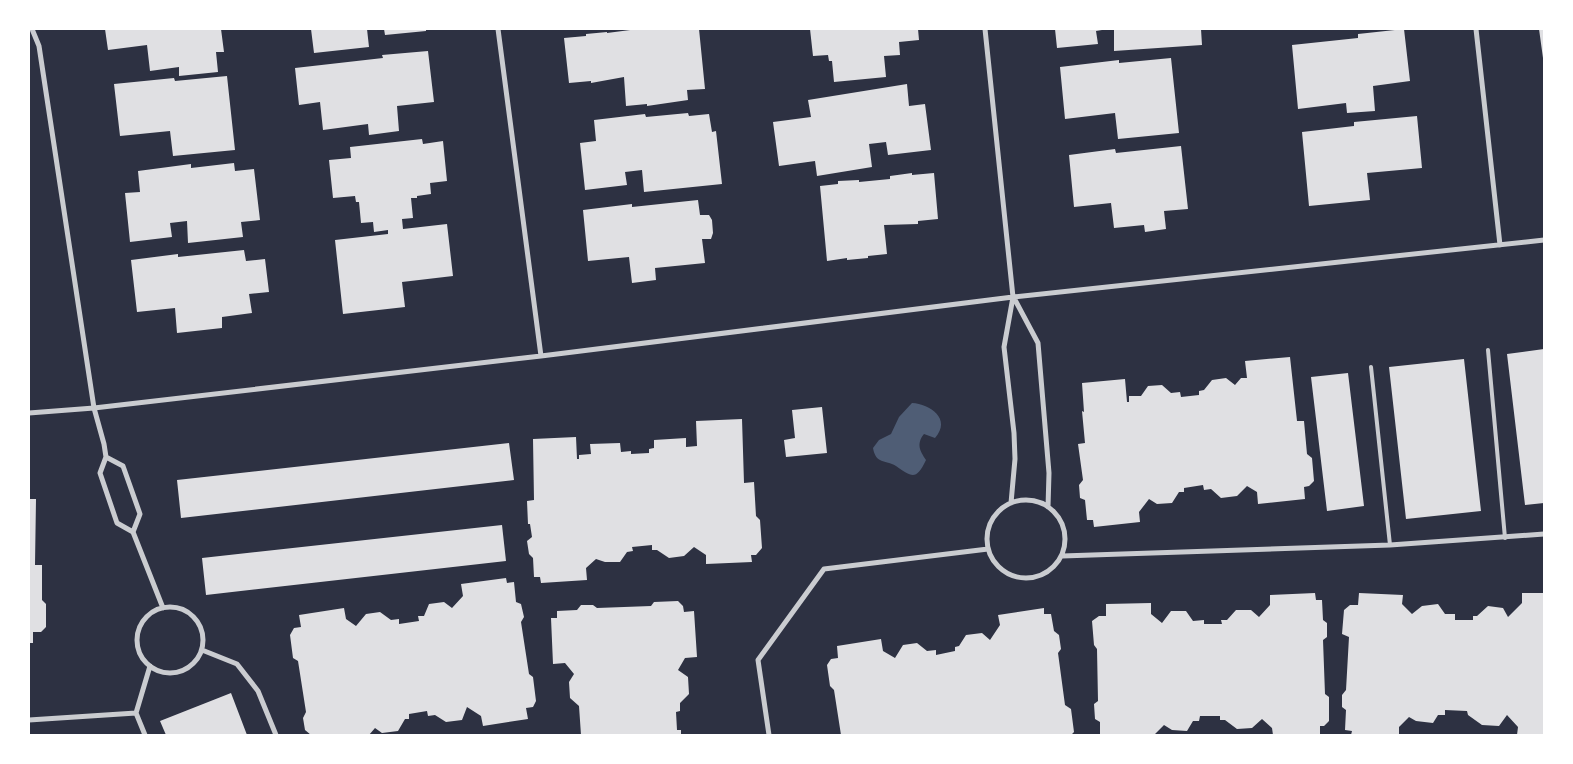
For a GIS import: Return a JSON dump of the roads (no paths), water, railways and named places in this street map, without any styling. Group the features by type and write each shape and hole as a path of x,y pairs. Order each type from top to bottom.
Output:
{"street":[{"path":"32,29 39,46 94,408 106,457 100,473 117,523 133,532 163,608"},
{"path":"498,29 541,356"},
{"path":"985,29 1013,297 1004,347 1014,433 1015,459 1011,503"},
{"path":"1476,29 1500,245"},
{"path":"29,413 94,408 541,356 1013,297 1544,240"},
{"path":"1013,297 1038,343 1049,465 1048,507"},
{"path":"106,457 122,466 140,514 133,532"},
{"path":"1020,500 1033,500 1048,507 1056,512 1063,524 1066,537 1059,561 1050,571 1038,577 1013,576 1002,570 993,560 988,549 986,536 990,523 997,512 1007,504 1020,500"},
{"path":"1062,556 1390,546 1544,534"},
{"path":"769,735 758,660 824,569 988,549"},
{"path":"163,608 180,609 195,618 203,633 202,650 194,664 181,672 164,673 150,666 141,655 137,640 140,626 150,614 163,608"},
{"path":"202,650 238,664 258,691 276,735"},
{"path":"145,735 136,712 150,666"},
{"path":"29,720 136,712"}],"lane":[{"path":"1488,350 1505,538"},
{"path":"1371,366 1390,546"}],"water":[{"path":"912,403 926,406 932,410 940,419 941,425 940,431 935,438 924,434 920,441 922,454 926,460 919,471 913,475 892,464 881,461 876,457 873,448 879,440 891,434 899,417"}]}
